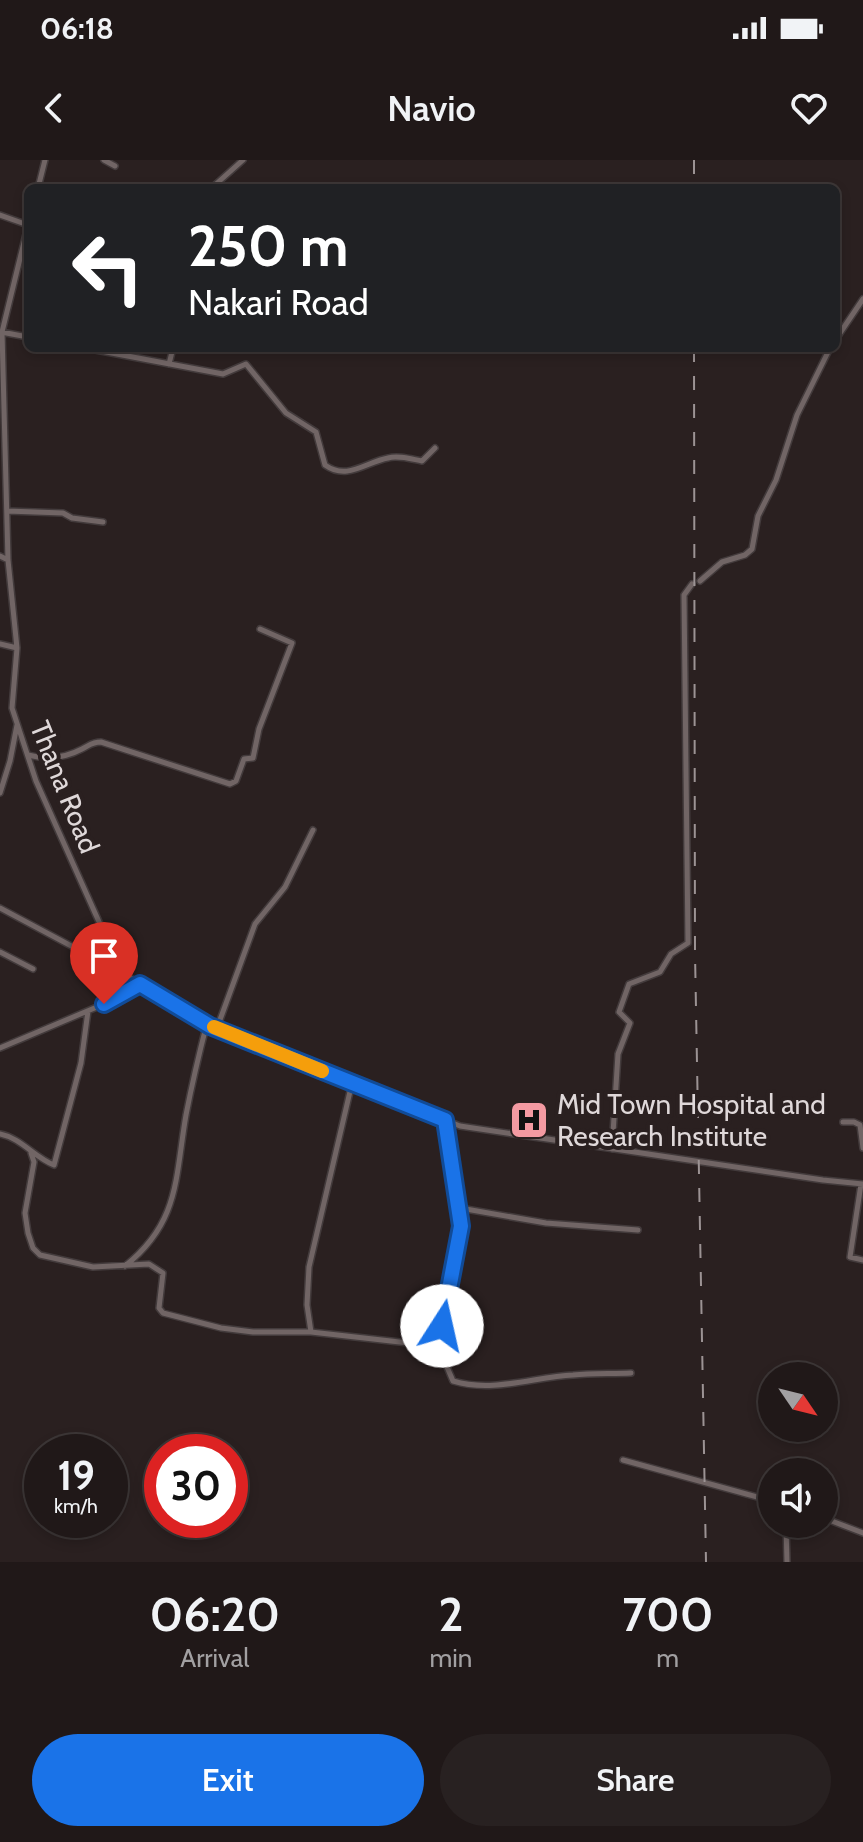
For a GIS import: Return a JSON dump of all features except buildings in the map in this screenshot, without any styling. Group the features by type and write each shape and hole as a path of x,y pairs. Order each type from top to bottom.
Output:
{"street":[{"path":"39,184 45,160"},
{"path":"104,160 115,166"},
{"path":"216,184 243,160"},
{"path":"0,215 24,224"},
{"name":"Thana Road","path":"24,242 1,332 8,560 17,648 12,708 36,781 122,973"},
{"path":"840,333 863,299"},
{"path":"1,332 24,336"},
{"path":"110,352 223,374 241,364 251,368 265,390 286,413 316,432 325,465 330,469 354,471 393,456 422,461 435,448"},
{"path":"169,364 172,352"},
{"path":"700,581 722,562 745,555 752,549 758,516 776,480 797,415 828,352"},
{"path":"7,511 63,513 72,518 103,522"},
{"path":"0,556 8,560"},
{"path":"612,1149 618,1054 630,1023 619,1012 626,990 631,982 660,972 671,954 688,943 684,595 692,584"},
{"path":"27,755 54,758 101,742 230,784 236,781 244,759 253,758 259,729 292,643 260,629"},
{"path":"0,644 17,648"},
{"path":"0,793 18,724"},
{"path":"217,1028 255,924 285,887 313,830"},
{"path":"0,908 217,1028 460,1126 862,1184 850,1257 863,1260"},
{"path":"94,958 109,945"},
{"path":"0,952 33,969"},
{"path":"0,1048 88,1011 140,984"},
{"path":"0,1134 12,1137 31,1153 54,1165 81,1063 88,1011"},
{"path":"125,1266 144,1251 174,1195 191,1089 207,1023"},
{"path":"311,1332 307,1313 309,1267 352,1083"},
{"path":"445,1120 461,1226 442,1326 444,1360 453,1381 507,1385 572,1375 631,1373"},
{"path":"843,1122 860,1125 863,1148"},
{"path":"31,1153 34,1162 25,1213 33,1248 40,1255 93,1267 149,1264 163,1273 159,1308 163,1313 221,1328 253,1332 311,1332 444,1347"},
{"path":"460,1208 546,1223 638,1230"},
{"path":"623,1460 758,1497"},
{"path":"838,1523 863,1533"},
{"path":"786,1538 787,1562"}],"railway":[{"path":"694,160 694,184"},
{"path":"694,352 695,953 706,1562"}],"slow traffic":[{"path":"214,1027 322,1071"}],"place":[{"name":"Mid Town Hospital and Research Institute","path":"529,1120"}],"route":[{"path":"104,1004 140,984 210,1026 445,1120 461,1226 442,1326"}]}
